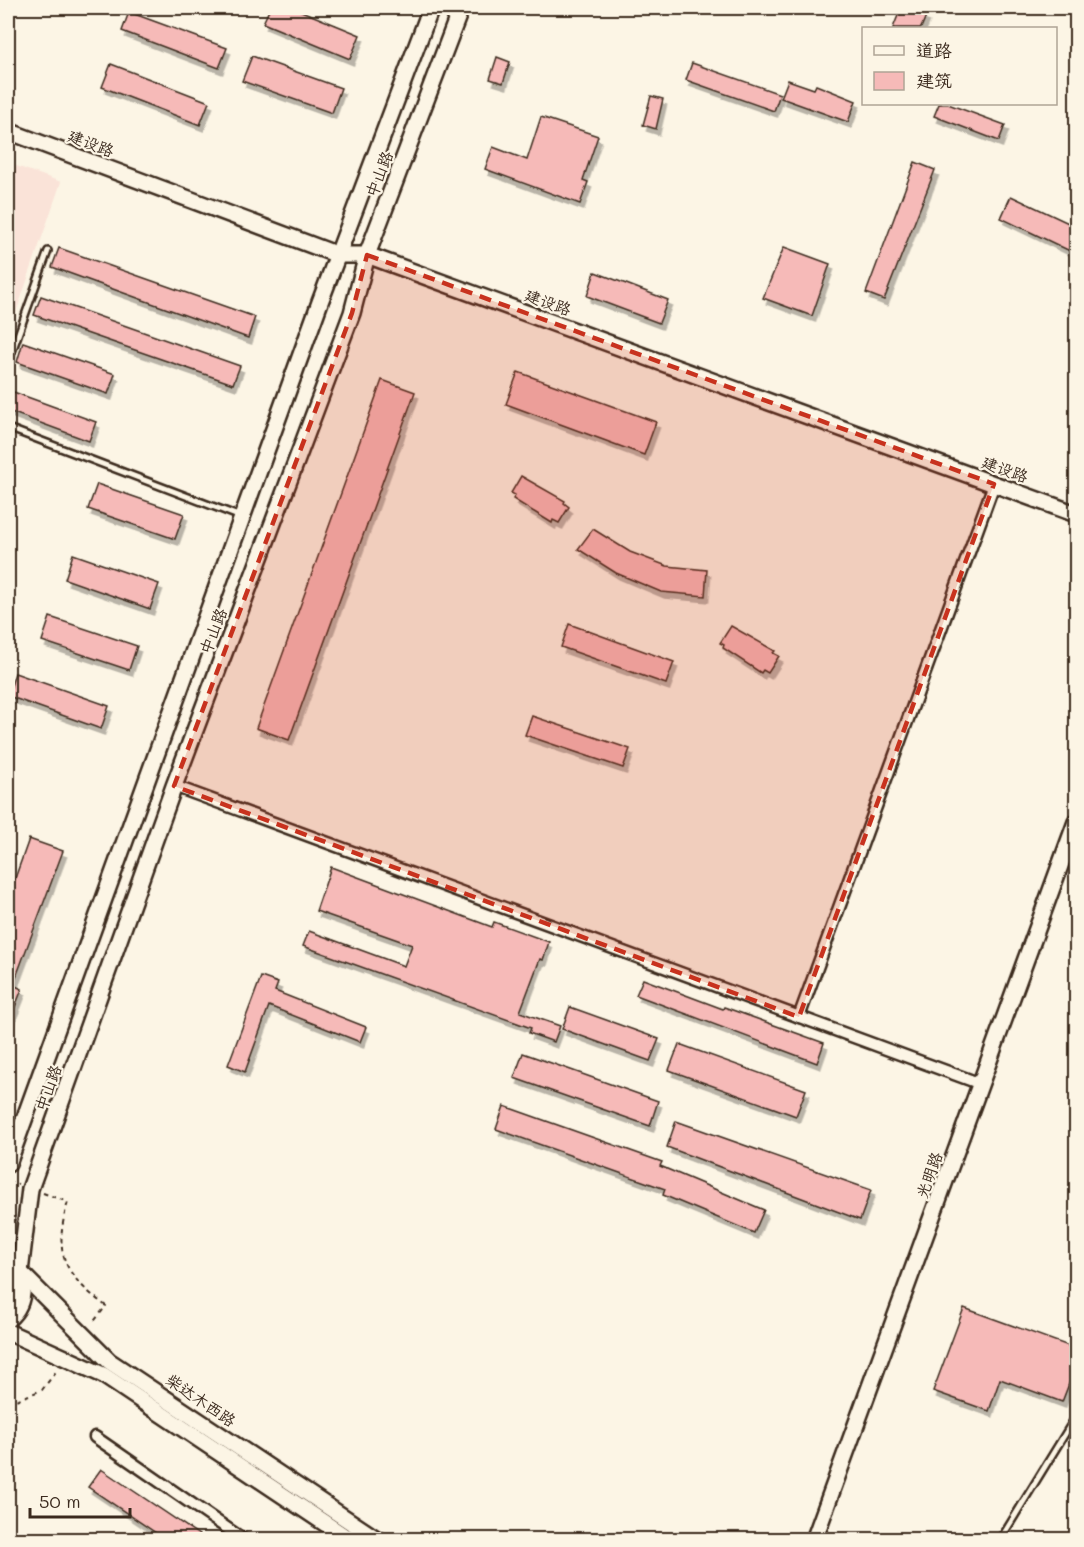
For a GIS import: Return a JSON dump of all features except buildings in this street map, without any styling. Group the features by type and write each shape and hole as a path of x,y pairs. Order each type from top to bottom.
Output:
{"main road":[{"name":"中山路","path":"8,1164 242,517 431,8"},
{"name":"中山路","path":"8,1319 20,1302 23,1287 20,1272 30,1188 174,786 352,313 367,255 461,8"},
{"name":"建设路","path":"8,131 338,255 367,255 1077,514"},
{"name":"光明路","path":"814,1539 1077,822"},
{"name":"柴达木西路","path":"8,1256 20,1272 109,1361 378,1539"},
{"name":"柴达木西路","path":"8,1332 103,1375 350,1539"}],"street":[{"path":"799,1017 994,484"},
{"path":"174,786 981,1084"},
{"path":"95,1437 244,1539"}],"lane":[{"path":"8,363 48,251"},
{"path":"8,428 242,517"},
{"path":"1000,1539 1077,1416"}],"path":[{"path":"8,1181 68,1202 60,1229 60,1248 66,1264 86,1290 106,1306"}],"highlighted area":[{"path":"367,255 994,484 799,1017 174,786 352,313"}],"shaded area":[{"path":"8,163 61,182 8,336"}]}
